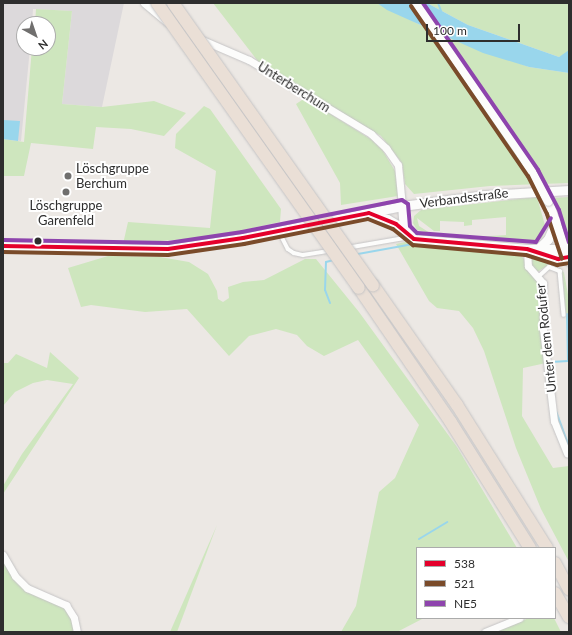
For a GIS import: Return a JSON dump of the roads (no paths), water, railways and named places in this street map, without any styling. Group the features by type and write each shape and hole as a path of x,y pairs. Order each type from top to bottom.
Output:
{"highway":[{"path":"157,3 359,288 450,421 529,547"},
{"path":"174,3 461,412 546,547"},
{"path":"556,565 569,589"},
{"path":"556,595 569,618"}],"main road":[{"path":"416,3 521,154 548,201 568,257"},
{"name":"Verbandsstraße","path":"3,246 168,249 279,231 402,206 485,195 569,190"},
{"path":"402,206 404,229"},
{"path":"369,213 387,219 404,229 411,237 420,240 528,249 555,249 568,257"},
{"path":"539,248 548,239 556,221"},
{"path":"528,249 558,259 568,257"}],"street":[{"name":"Unterberchum","path":"144,3 158,16 183,33 249,60 371,134 386,148 398,166 402,206"},
{"name":"Unter dem Rodufer","path":"528,249 528,266 543,283 543,329 554,421 567,454"},
{"path":"3,555 12,573 27,588 66,606 74,618 77,632"},
{"path":"485,632 517,619"}],"lane":[{"path":"279,231 288,249 303,255 411,237"},
{"path":"538,277 549,267 560,271 564,315"}],"water":[{"path":"377,3 427,3 468,25 559,57 569,50 569,73 529,67 483,53 387,10"},
{"path":"3,120 20,121 18,141 3,139"}],"waterway":[{"path":"438,3 441,11"},
{"path":"358,254 413,244"},
{"path":"330,303 325,290 326,262 334,260"},
{"path":"551,365 551,362 568,361 567,314"},
{"path":"556,411 569,446"},
{"path":"419,539 447,522"}],"place":[{"name":"Löschgruppe Berchum","path":"68,176"},
{"name":"Löschgruppe Garenfeld","path":"66,192"}]}
